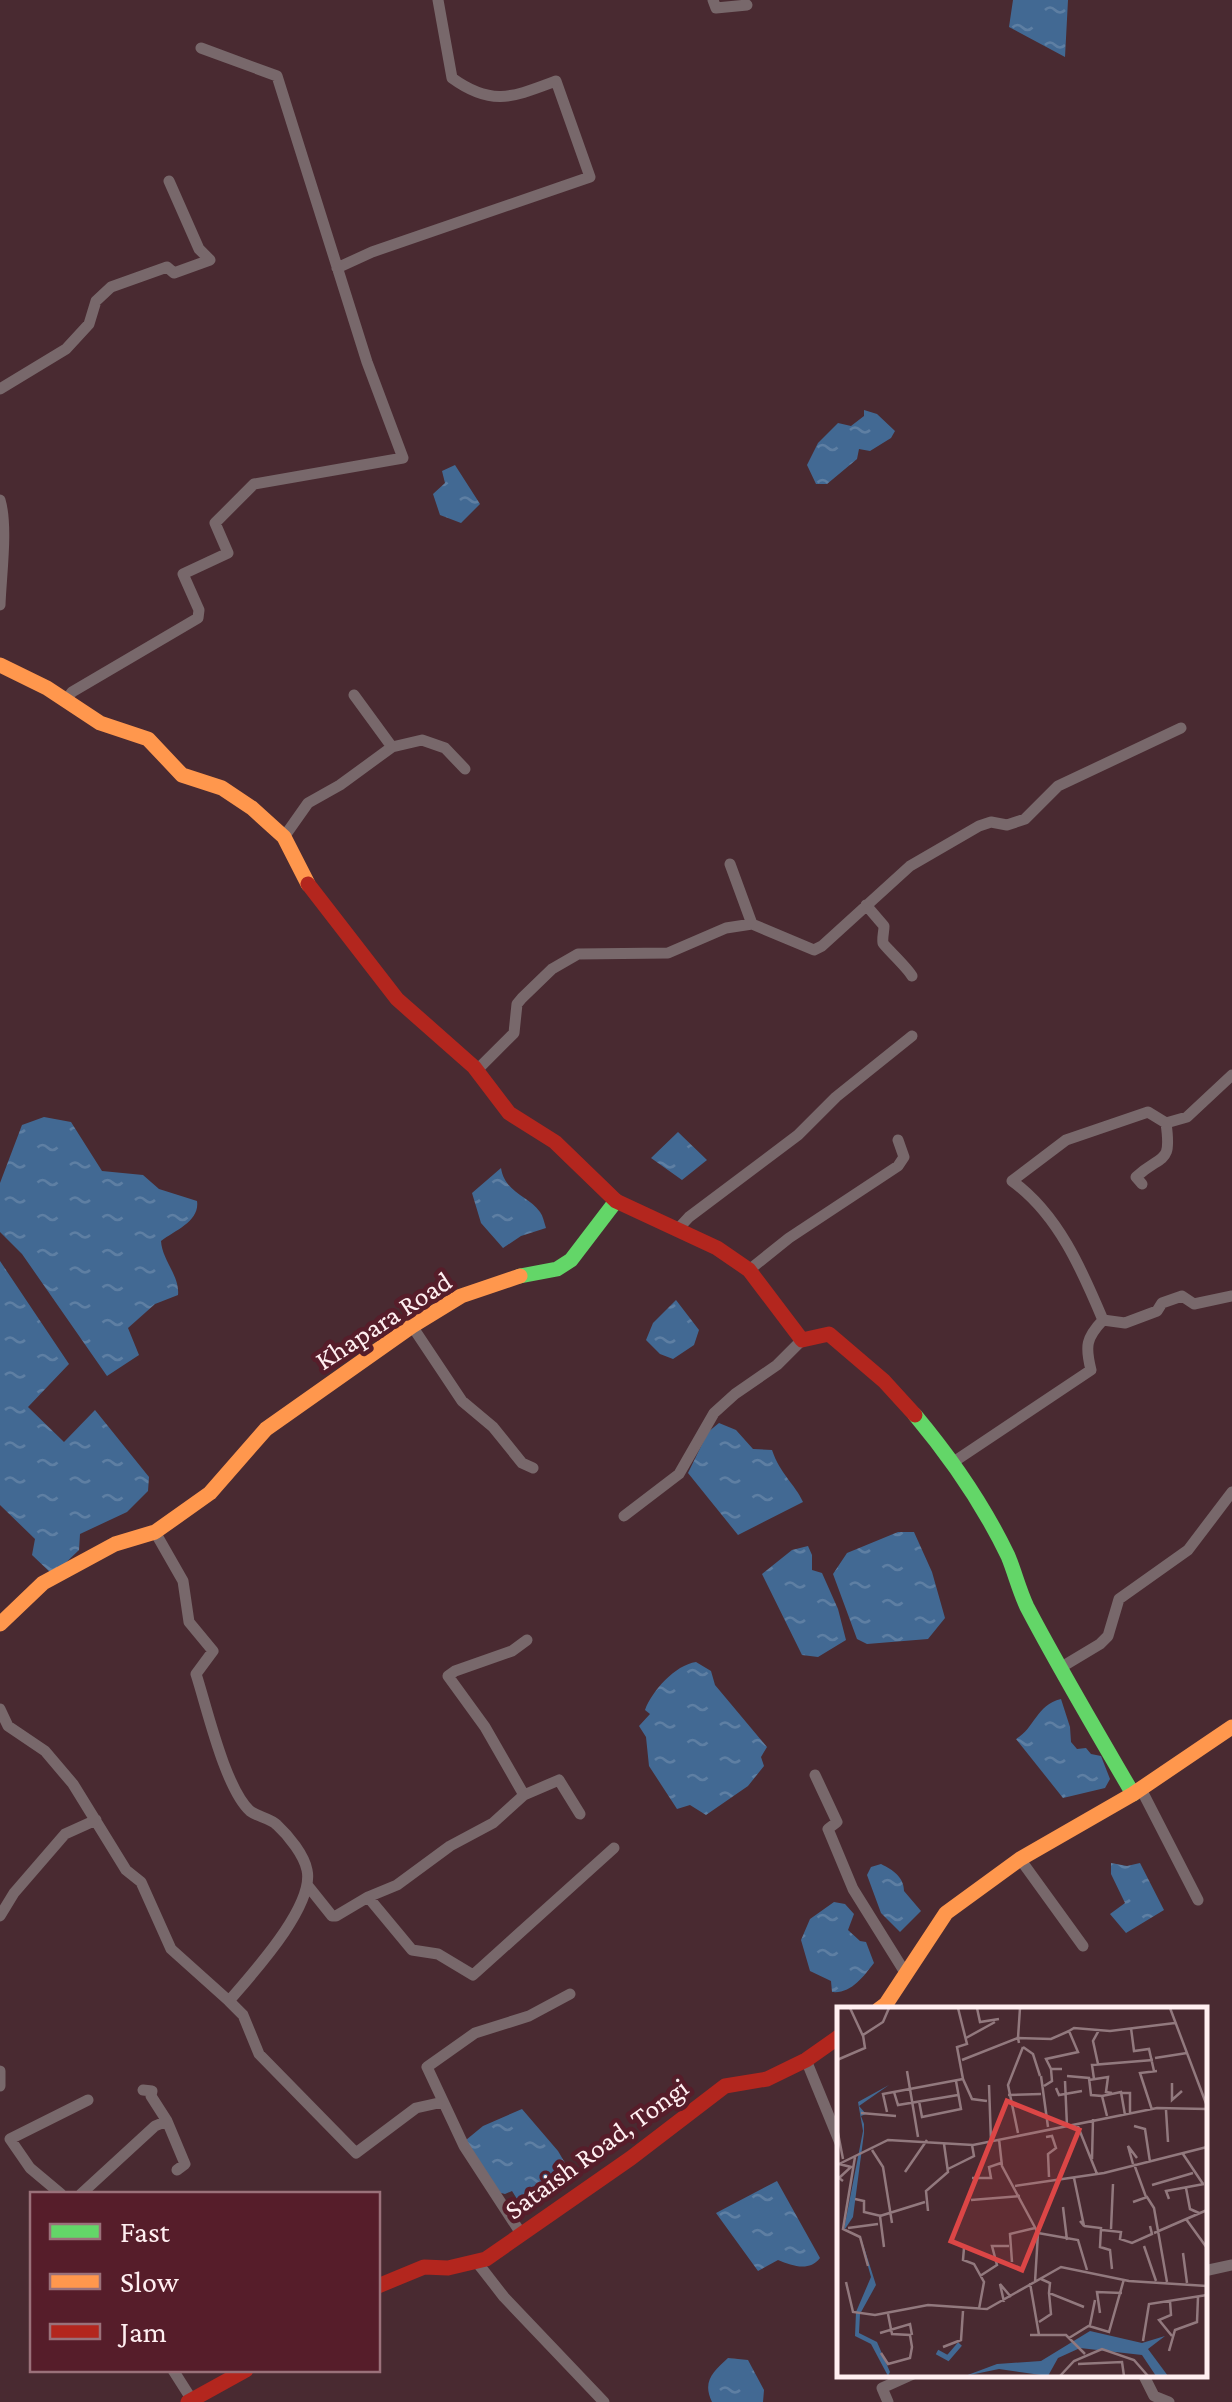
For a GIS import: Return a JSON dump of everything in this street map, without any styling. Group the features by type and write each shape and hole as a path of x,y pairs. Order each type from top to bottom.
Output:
{"street":[{"path":"338,268 590,177 556,81 508,98 474,94 452,78 438,0"},
{"path":"713,0 716,8 747,5"},
{"path":"66,700 72,692 198,618 199,610 183,574 228,553 215,524 254,484 403,458 367,362 278,76 201,48"},
{"path":"0,389 66,348 88,324 96,301 111,287 167,268 174,273 210,260 200,249 169,182"},
{"path":"0,500 6,520 0,560 0,604"},
{"path":"0,665 100,723 148,739 182,775 222,788 252,808 284,838 312,893 344,928 379,978 477,1070 509,1113 555,1142 616,1202 717,1248 749,1270 802,1340"},
{"path":"354,695 392,747"},
{"path":"477,1070 514,1033 517,1004 522,998 552,969 578,954 668,953 726,928 752,924 814,950 910,866 979,826 991,822 1007,825 1025,818 1058,786 1181,728"},
{"path":"284,838 308,804 392,747 422,740 445,748 466,769"},
{"path":"730,864 752,924"},
{"path":"866,905 884,926 886,948 905,963 912,976"},
{"path":"677,1230 798,1135 836,1097 912,1036"},
{"path":"1104,1320 1086,1277 1050,1219 1012,1181 1066,1140 1148,1112 1166,1123 1188,1117 1232,1075"},
{"path":"1142,1184 1136,1177 1165,1160 1170,1147 1166,1123"},
{"path":"749,1270 789,1238 898,1166 904,1157 898,1140"},
{"name":"Khapara Road","path":"0,1624 43,1584 115,1544 155,1532 210,1493 266,1429 412,1326 461,1296 503,1279 557,1268 571,1260 616,1202"},
{"path":"1104,1320 1124,1323 1158,1311 1162,1303 1182,1296 1194,1304 1232,1296"},
{"path":"954,1461 1091,1370 1085,1348 1088,1336 1104,1320"},
{"path":"412,1326 462,1401 493,1427 522,1464 533,1468"},
{"path":"624,1516 679,1474 714,1414 735,1394 776,1366 802,1340 829,1334 922,1420 954,1461 1008,1556 1022,1596 1060,1668 1198,1900"},
{"path":"1060,1668 1100,1644 1115,1620 1119,1600 1188,1550 1232,1492"},
{"path":"155,1532 183,1581 189,1622 213,1651 196,1674 230,1780 250,1811 276,1823 302,1857 308,1872 308,1886 270,1952 229,2001"},
{"path":"524,1795 485,1727 448,1676 455,1670 512,1651 527,1640"},
{"path":"0,1709 8,1726 45,1751 73,1784 126,1870 141,1882 171,1949 242,2015 259,2054 356,2153 416,2108 443,2102"},
{"path":"885,2007 946,1913 1020,1860 1137,1792 1232,1727"},
{"path":"815,1775 837,1822 828,1829 853,1889 906,1974"},
{"path":"308,1886 332,1916 397,1885 450,1846 493,1823 524,1795 559,1780 580,1814"},
{"path":"0,1916 14,1892 65,1834 96,1820"},
{"path":"368,1897 412,1950 438,1954 473,1976 614,1848"},
{"path":"1020,1860 1083,1946"},
{"path":"522,2235 464,2146 427,2067 475,2033 528,2016 570,1994"},
{"name":"Sataish Road, Tongi","path":"380,2285 424,2268 448,2268 486,2259 631,2158 724,2086 767,2079 806,2060 837,2038"},
{"path":"806,2060 837,2137"},
{"path":"0,2071 0,2086"},
{"path":"143,2090 152,2091 151,2096 184,2156 185,2164 177,2170"},
{"path":"58,2192 30,2168 10,2139 88,2100"},
{"path":"83,2192 156,2126 167,2121"},
{"path":"476,2262 504,2298 604,2402"},
{"path":"1207,2270 1232,2265"},
{"path":"175,2372 200,2398 243,2372"},
{"path":"888,2402 882,2388 906,2377"},
{"path":"1144,2377 1154,2396 1169,2402"}],"water":[{"path":"1013,0 1068,0 1065,57 1009,27"},
{"path":"864,410 877,414 895,431 891,438 870,451 859,449 857,459 827,484 816,484 807,465 818,443 838,423 851,426 864,416"},
{"path":"455,465 480,504 461,523 440,515 433,494 445,483 442,471"},
{"path":"44,1117 71,1122 102,1171 143,1175 159,1189 197,1201 191,1220 161,1241 178,1295 155,1304 128,1328 139,1355 107,1376 22,1254 0,1232 0,1183 22,1125"},
{"path":"678,1132 707,1160 682,1180 651,1158"},
{"path":"501,1168 507,1183 540,1212 546,1228 521,1236 503,1248 481,1223 472,1193"},
{"path":"0,1261 69,1364 28,1407 64,1442 95,1410 149,1477 148,1491 127,1512 80,1534 79,1550 53,1575 32,1555 35,1539 0,1505"},
{"path":"676,1300 699,1330 694,1345 673,1359 660,1354 646,1340 653,1323"},
{"path":"719,1423 736,1430 753,1449 772,1450 803,1502 738,1535 688,1473 708,1432"},
{"path":"898,1532 914,1532 932,1572 945,1618 928,1639 867,1644 857,1639 833,1574 847,1553"},
{"path":"808,1546 812,1570 822,1573 846,1640 818,1657 802,1655 762,1574 792,1550"},
{"path":"696,1662 711,1671 715,1685 767,1747 761,1757 764,1766 748,1786 706,1815 690,1805 677,1809 649,1766 646,1737 639,1726 650,1714 645,1710 659,1687 672,1673"},
{"path":"1061,1699 1071,1742 1077,1749 1086,1748 1101,1756 1110,1779 1105,1788 1063,1798 1016,1739 1046,1706"},
{"path":"1111,1863 1140,1863 1164,1910 1126,1933 1110,1914 1125,1903 1111,1874"},
{"path":"881,1864 900,1878 904,1891 921,1911 900,1932 881,1913 867,1875 871,1867"},
{"path":"834,1902 845,1904 854,1914 848,1930 866,1942 874,1963 856,1984 839,1992 832,1992 831,1981 810,1971 801,1940 810,1919"},
{"path":"522,2109 568,2168 555,2193 524,2210 512,2191 497,2192 466,2140 483,2126"},
{"path":"777,2181 820,2258 806,2266 778,2260 758,2271 716,2213"},
{"path":"728,2358 748,2360 764,2390 763,2402 712,2402 709,2383"}],"traffic: fast":[{"path":"520,1276 557,1269 571,1260 616,1201"},
{"path":"915,1415 954,1465 988,1519 1008,1556 1027,1607 1133,1794"}],"traffic: slow":[{"path":"0,665 47,688 100,723 148,739 182,775 222,788 252,808 284,837 308,884"},
{"path":"0,1624 43,1583 115,1544 155,1532 210,1493 266,1429 412,1326 461,1296 520,1276"},
{"path":"882,2007 946,1913 1020,1859 1133,1794 1232,1727"}],"traffic: jam":[{"path":"308,884 397,999 474,1067 509,1113 555,1142 616,1201 717,1248 749,1270 802,1340 829,1334 884,1381 915,1415"},
{"path":"380,2285 424,2267 448,2268 486,2259 631,2158 725,2086 767,2079 806,2060 837,2038"},
{"path":"188,2402 242,2372"}]}
